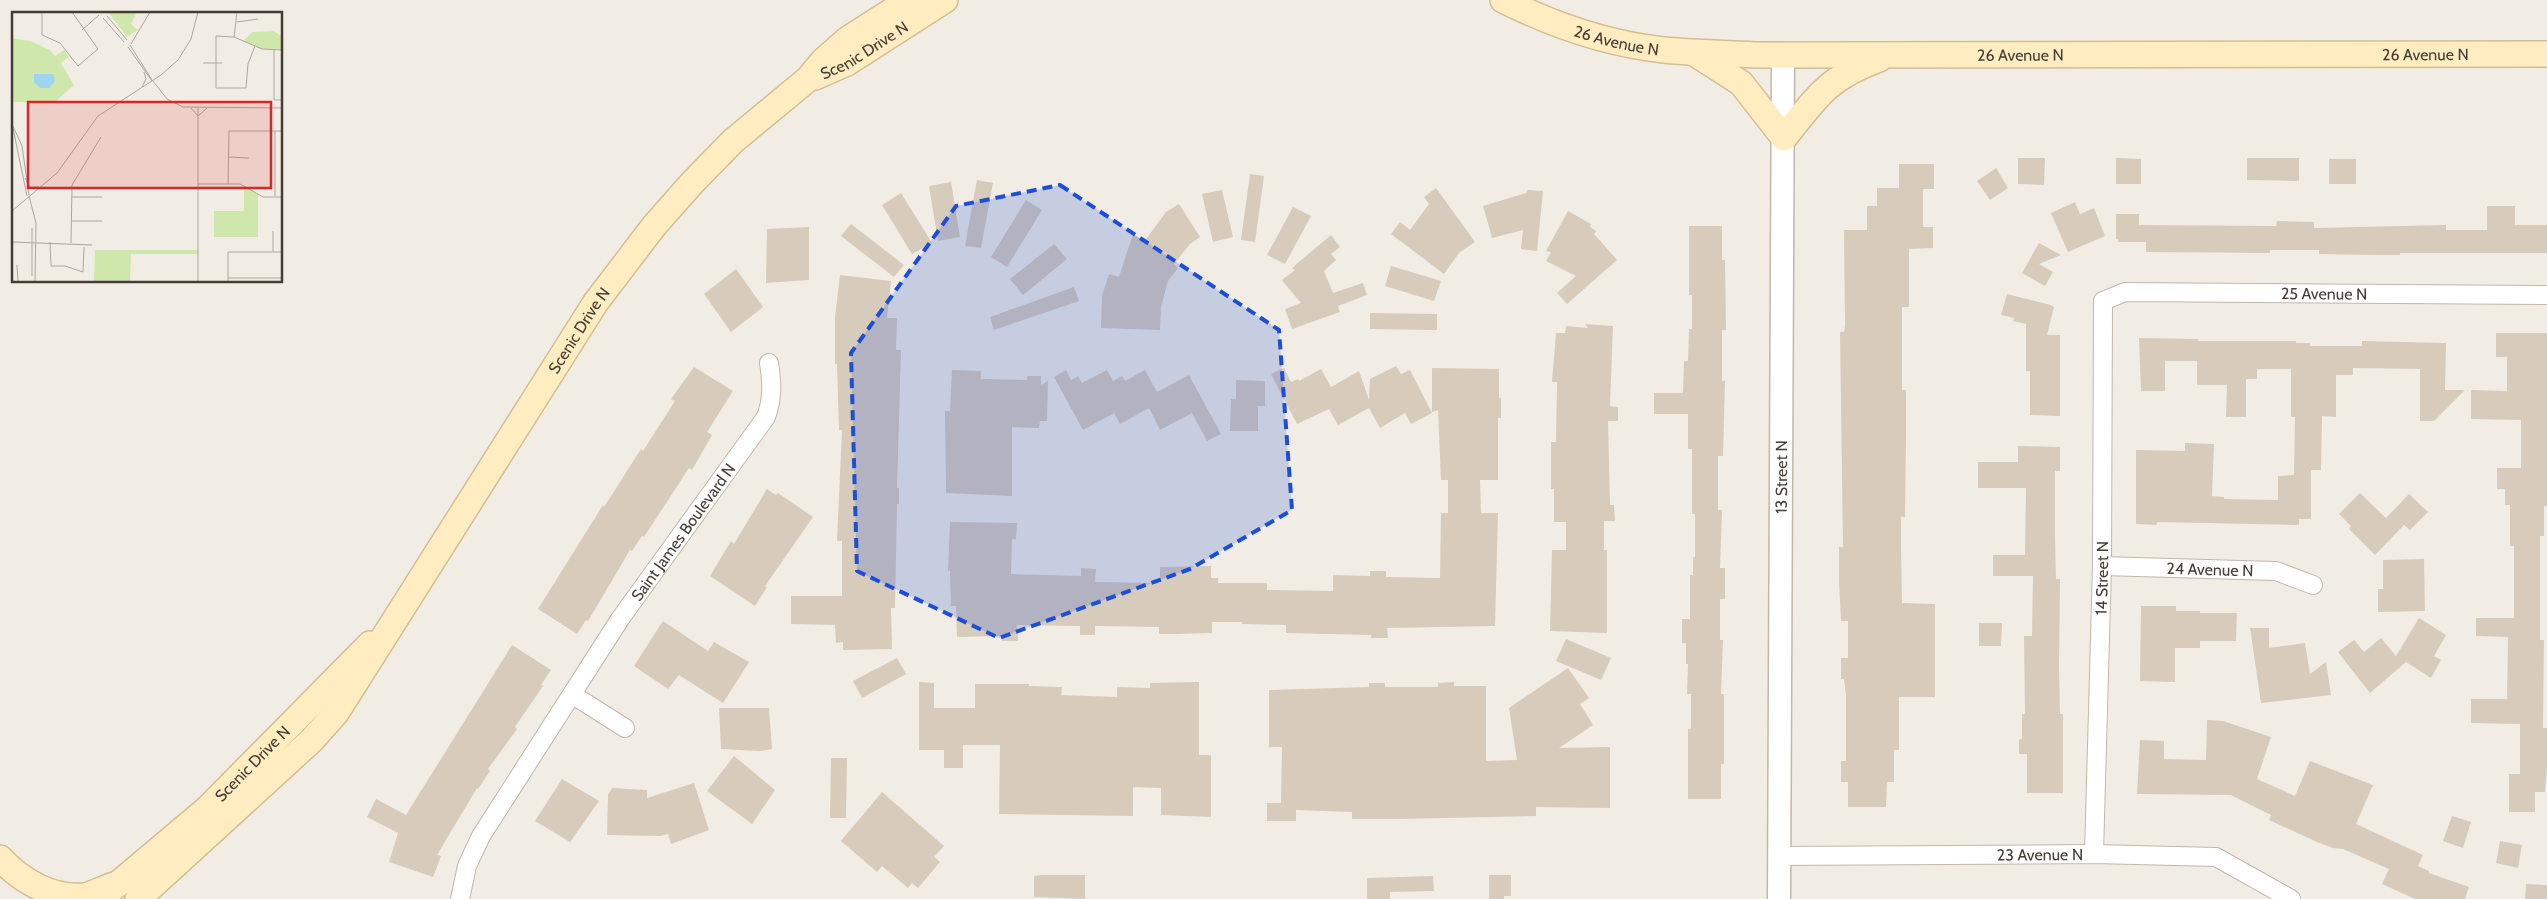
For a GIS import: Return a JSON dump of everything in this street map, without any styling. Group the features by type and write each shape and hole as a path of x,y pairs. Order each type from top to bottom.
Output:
{"main road":[{"name":"Scenic Drive N","path":"100,899 130,890 312,740 354,688 394,619 596,302 654,226 733,141 808,79 822,61 848,39 910,0"},
{"name":"Scenic Drive N","path":"808,79 847,63 945,0"},
{"name":"26 Avenue N","path":"1503,0 1529,13 1581,32 1627,45 1692,52 1782,54 2547,54"},
{"path":"1692,52 1741,83 1784,138 1833,80 1853,68 1891,54"},
{"path":"0,858 24,881 59,896 84,896 130,890"}],"street":[{"name":"13 Street N","path":"1779,899 1784,138 1782,54"},
{"name":"25 Avenue N","path":"2103,301 2126,292 2547,295"},
{"name":"14 Street N","path":"2094,854 2102,566 2103,301"},
{"name":"Saint James Boulevard N","path":"460,899 467,866 481,836 625,612 766,417 771,405 770,363"},
{"name":"24 Avenue N","path":"2102,566 2276,570 2313,585"},
{"path":"573,695 624,728"},
{"name":"23 Avenue N","path":"1779,856 2094,854 2216,857 2291,899"}],"highlighted area":[{"path":"1060,185 1279,330 1292,510 1190,569 999,638 857,571 851,353 956,206"}],"building":[{"path":"2018,158 2045,158 2044,185 2018,184"},
{"path":"2116,158 2141,159 2141,184 2116,184"},
{"path":"2247,158 2299,158 2299,181 2247,180"},
{"path":"2329,159 2356,159 2356,184 2329,184"},
{"path":"1899,164 1934,164 1934,189 1923,189 1923,227 1933,227 1933,248 1909,249 1909,307 1902,307 1902,390 1906,390 1906,435 1905,517 1901,517 1901,547 1902,603 1935,604 1935,697 1899,697 1899,750 1894,750 1894,782 1887,782 1886,807 1848,807 1848,782 1841,782 1841,761 1846,761 1846,696 1844,679 1841,679 1841,658 1848,658 1848,621 1841,621 1839,582 1839,547 1843,547 1840,332 1844,332 1845,325 1844,230 1867,230 1867,206 1877,206 1877,188 1899,188"},
{"path":"1996,168 2008,188 1990,200 1977,181"},
{"path":"1250,174 1264,176 1255,242 1241,240"},
{"path":"977,180 993,183 981,248 965,246"},
{"path":"951,182 960,237 938,241 929,186"},
{"path":"1436,188 1475,242 1459,253 1444,274 1391,234 1400,222 1410,230 1429,204 1424,197"},
{"path":"1222,190 1233,237 1213,242 1202,194"},
{"path":"1527,190 1543,191 1537,251 1521,249 1523,230 1492,238 1483,206 1526,193"},
{"path":"901,193 932,243 912,254 882,205"},
{"path":"1026,200 1042,210 1007,267 991,257"},
{"path":"2075,202 2080,214 2094,208 2105,236 2068,252 2051,213"},
{"path":"1179,204 1200,237 1190,244 1174,264 1178,268 1168,281 1161,307 1160,330 1101,328 1102,296 1109,274 1119,277 1133,234 1144,242 1166,212"},
{"path":"2487,206 2515,206 2515,225 2547,225 2547,253 2400,253 2400,255 2373,255 2319,254 2319,250 2270,250 2270,253 2146,252 2146,242 2118,242 2118,239 2116,239 2116,214 2139,214 2139,225 2276,226 2277,221 2314,222 2314,228 2446,225 2446,230 2487,230"},
{"path":"1293,207 1311,216 1285,264 1267,255"},
{"path":"1568,211 1591,224 1590,227 1596,231 1594,234 1617,260 1567,304 1557,293 1576,276 1546,261 1551,252 1546,251"},
{"path":"851,224 904,265 894,277 841,236"},
{"path":"1689,226 1722,226 1722,260 1725,260 1726,330 1722,330 1722,381 1725,381 1723,456 1718,456 1718,510 1722,510 1720,568 1725,568 1725,599 1720,599 1720,640 1723,640 1721,694 1724,694 1724,764 1721,764 1721,799 1688,799 1688,729 1691,729 1691,694 1687,694 1688,664 1686,664 1686,643 1682,643 1682,619 1690,619 1690,575 1693,575 1693,557 1695,557 1695,514 1692,514 1692,449 1688,449 1688,414 1654,414 1654,393 1683,393 1684,361 1688,361 1689,329 1692,329 1692,295 1689,295"},
{"path":"809,227 809,280 766,283 767,229"},
{"path":"1331,235 1340,247 1331,254 1336,260 1324,271 1333,293 1363,283 1367,295 1338,306 1340,312 1292,329 1285,309 1301,303 1282,280 1295,270 1292,268"},
{"path":"2039,243 2061,255 2039,264 2053,272 2045,286 2022,273"},
{"path":"1054,244 1067,259 1023,295 1010,279"},
{"path":"1391,266 1441,281 1434,301 1385,286"},
{"path":"736,269 763,307 731,332 704,294"},
{"path":"840,275 891,281 887,318 897,318 896,350 901,350 897,488 899,488 899,504 897,504 895,608 891,608 892,649 843,650 843,642 836,643 835,625 791,624 791,596 842,596 842,541 837,541 842,430 839,430 837,364 835,364 835,317"},
{"path":"1074,287 1079,301 994,330 990,317"},
{"path":"2007,294 2054,307 2047,335 2060,335 2060,416 2030,415 2030,371 2026,371 2026,324 2013,321 2014,318 2001,315"},
{"path":"1370,313 1437,314 1437,330 1370,329"},
{"path":"1585,324 1613,326 1610,406 1618,407 1618,421 1608,421 1610,505 1614,505 1615,521 1604,521 1604,550 1607,550 1607,633 1550,631 1552,550 1566,550 1566,522 1554,522 1554,489 1551,489 1551,442 1556,442 1557,382 1552,382 1556,333 1565,333 1566,326 1588,328"},
{"path":"2496,333 2547,333 2547,506 2544,506 2544,536 2540,536 2540,640 2544,640 2543,728 2547,728 2547,766 2545,792 2535,792 2535,812 2509,812 2509,774 2520,774 2520,724 2471,723 2471,699 2507,699 2508,637 2476,636 2476,618 2514,618 2514,546 2510,546 2510,505 2505,505 2505,489 2497,489 2497,468 2521,468 2521,420 2471,419 2471,390 2507,391 2507,357 2496,357"},
{"path":"2139,338 2198,339 2198,341 2296,341 2296,343 2310,343 2310,346 2362,346 2362,341 2446,343 2445,390 2465,390 2434,421 2420,421 2420,369 2353,368 2353,375 2336,375 2336,417 2322,416 2321,470 2311,470 2311,519 2299,519 2299,525 2157,522 2157,525 2136,524 2136,450 2185,451 2185,443 2214,444 2212,496 2224,497 2224,499 2278,500 2278,476 2294,475 2295,417 2291,417 2291,369 2257,369 2257,379 2246,379 2246,417 2226,417 2227,385 2197,385 2197,361 2165,361 2165,391 2141,391"},
{"path":"1396,366 1401,374 1410,370 1432,413 1411,424 1405,413 1380,428 1369,408 1338,425 1329,409 1297,424 1271,374 1284,368 1291,382 1298,379 1299,381 1321,369 1331,387 1359,371 1369,400 1370,379"},
{"path":"694,367 733,391 707,432 712,435 692,470 689,468 644,537 642,536 632,551 630,550 588,621 586,620 577,634 538,609 603,505 604,507 641,449 643,451 675,401 671,399"},
{"path":"1432,368 1499,369 1501,418 1498,418 1498,480 1480,480 1481,513 1498,513 1495,626 1387,628 1388,638 1371,638 1371,635 1286,633 1286,625 1242,624 1242,622 1212,622 1212,633 1175,634 1159,634 1159,627 1095,626 1095,635 1080,635 1080,626 1017,625 1018,641 1002,641 1002,636 957,637 956,606 951,606 950,571 948,571 950,522 1017,523 1016,539 1012,539 1011,574 1081,576 1081,568 1096,569 1095,582 1160,583 1160,567 1211,566 1211,578 1218,578 1218,583 1267,583 1267,590 1333,591 1333,575 1370,576 1370,571 1386,571 1386,577 1440,578 1441,513 1448,513 1448,480 1441,480 1438,410 1432,412"},
{"path":"952,370 981,371 981,379 1027,380 1027,376 1041,376 1041,385 1048,381 1047,421 1040,421 1039,428 1012,427 1012,496 946,493 945,411 950,411"},
{"path":"1066,370 1071,380 1078,376 1082,383 1107,370 1113,381 1122,376 1125,381 1145,370 1157,392 1189,375 1221,434 1207,441 1192,413 1160,430 1149,408 1120,424 1114,413 1083,430 1054,377"},
{"path":"1236,380 1265,381 1265,406 1258,406 1258,431 1230,431 1231,399 1236,399"},
{"path":"2018,446 2060,447 2060,471 2055,471 2055,537 2056,579 2060,579 2059,667 2060,714 2063,714 2063,793 2027,793 2027,754 2019,754 2019,739 2022,739 2022,714 2025,714 2024,636 2032,636 2033,576 1993,576 1993,555 2025,555 2026,488 1978,488 1978,462 2018,462"},
{"path":"767,489 776,495 778,493 813,517 765,586 767,587 755,606 710,576 731,541 734,544"},
{"path":"2360,493 2386,518 2409,494 2428,512 2410,530 2404,525 2375,555 2349,529 2351,526 2339,514"},
{"path":"2424,559 2425,611 2378,612 2378,589 2383,589 2383,560"},
{"path":"2141,606 2176,606 2176,611 2200,611 2200,613 2237,613 2236,641 2200,641 2200,648 2175,648 2175,682 2140,681"},
{"path":"2419,618 2446,635 2434,656 2441,660 2431,678 2406,662 2370,693 2338,652 2354,640 2364,652 2381,638 2396,656"},
{"path":"663,621 708,651 714,642 749,662 723,703 679,675 668,689 634,666"},
{"path":"1979,623 2002,623 2001,646 1979,646"},
{"path":"2250,628 2269,628 2269,648 2305,643 2310,674 2326,662 2331,695 2261,703"},
{"path":"1566,639 1611,658 1601,680 1556,661"},
{"path":"512,645 551,670 541,685 543,686 515,727 517,729 488,769 490,771 477,788 437,855 441,856 433,877 389,862 398,833 367,817 376,799 406,815"},
{"path":"897,658 906,674 862,698 853,681"},
{"path":"1568,668 1589,698 1580,704 1593,725 1559,748 1610,747 1610,808 1536,807 1536,816 1398,819 1352,819 1352,812 1296,810 1296,821 1267,821 1267,803 1281,803 1282,747 1269,747 1269,690 1369,687 1369,683 1385,683 1385,687 1438,687 1438,683 1454,682 1454,686 1486,686 1486,761 1517,760 1509,708"},
{"path":"919,682 934,683 934,708 975,708 975,684 1029,684 1029,686 1062,687 1061,695 1117,697 1117,687 1150,688 1150,683 1199,682 1199,755 1211,755 1211,817 1161,815 1161,788 1133,787 1133,816 999,814 1000,745 963,745 963,768 944,768 944,750 919,750"},
{"path":"719,708 769,708 772,749 760,751 721,749"},
{"path":"2207,720 2223,721 2271,737 2257,779 2295,796 2310,761 2373,785 2356,824 2423,855 2418,866 2429,871 2429,873 2469,887 2465,899 2415,899 2382,884 2389,869 2343,849 2333,848 2317,842 2269,820 2271,815 2231,795 2137,794 2140,740 2164,741 2164,759 2206,760"},
{"path":"734,756 775,790 752,824 707,791"},
{"path":"831,758 847,758 846,818 830,818"},
{"path":"562,779 599,801 570,842 535,821"},
{"path":"694,783 709,830 671,844 668,834 661,836 607,835 608,795 612,788 647,790 647,798"},
{"path":"882,792 944,846 934,857 940,862 918,888 912,883 908,888 882,866 877,872 841,841"},
{"path":"2452,816 2471,822 2463,848 2443,841"},
{"path":"2500,841 2522,845 2518,868 2496,863"},
{"path":"1085,875 1085,899 1034,897 1034,876"},
{"path":"1489,875 1511,875 1511,896 1504,896 1504,899 1489,899"},
{"path":"1433,876 1434,891 1390,892 1390,899 1367,899 1367,878"},
{"path":"2526,884 2547,885 2547,899 2525,899"}]}
